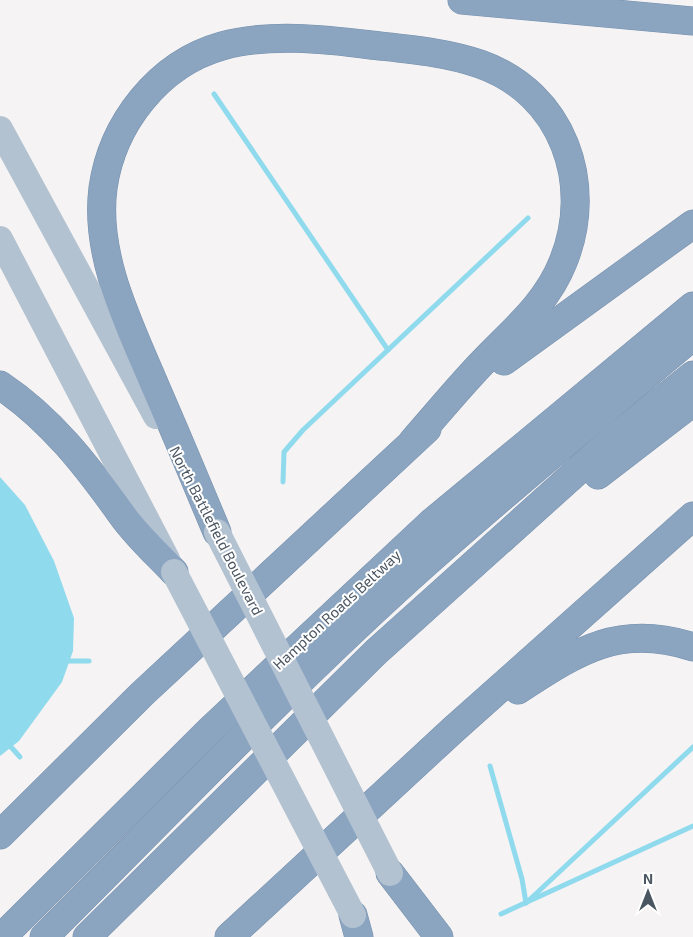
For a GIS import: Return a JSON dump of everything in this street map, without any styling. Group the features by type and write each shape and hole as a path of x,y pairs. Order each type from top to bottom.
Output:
{"highway":[{"path":"462,0 693,21"},
{"path":"217,532 119,298 104,241 102,214 103,191 107,170 123,126 136,106 151,89 171,71 196,56 222,46 248,41 281,40 354,43 432,53 482,65 506,77 538,104 557,128 572,165 576,186 572,237 562,265 531,314 482,363 413,441"},
{"path":"0,834 142,694 413,441 508,358 693,224"},
{"name":"Hampton Roads Beltway","path":"2,937 211,729 431,523 693,306"},
{"path":"44,937 335,648 424,565 567,440 693,336"},
{"path":"88,937 376,652 612,440 693,375"},
{"path":"0,385 40,416 76,452 123,516 174,572"},
{"path":"111,937 363,686 556,507 693,402"},
{"path":"229,937 454,729 693,516"},
{"path":"454,729 565,660 605,642 638,636 668,639 693,647"},
{"path":"0,808 58,758 142,694"},
{"path":"390,872 439,937"}],"main road":[{"name":"North Battlefield Boulevard","path":"0,129 122,351 425,937"},
{"path":"0,239 359,930"}],"water":[{"path":"0,477 25,505 54,561 74,618 73,651 62,682 19,741 0,756"}],"waterway":[{"path":"214,94 388,350"},
{"path":"283,482 284,452 303,430 528,218"},
{"path":"69,661 89,661"},
{"path":"11,747 20,757"},
{"path":"526,903 693,747"},
{"path":"490,766 522,879 526,903"},
{"path":"501,914 693,826"}]}
